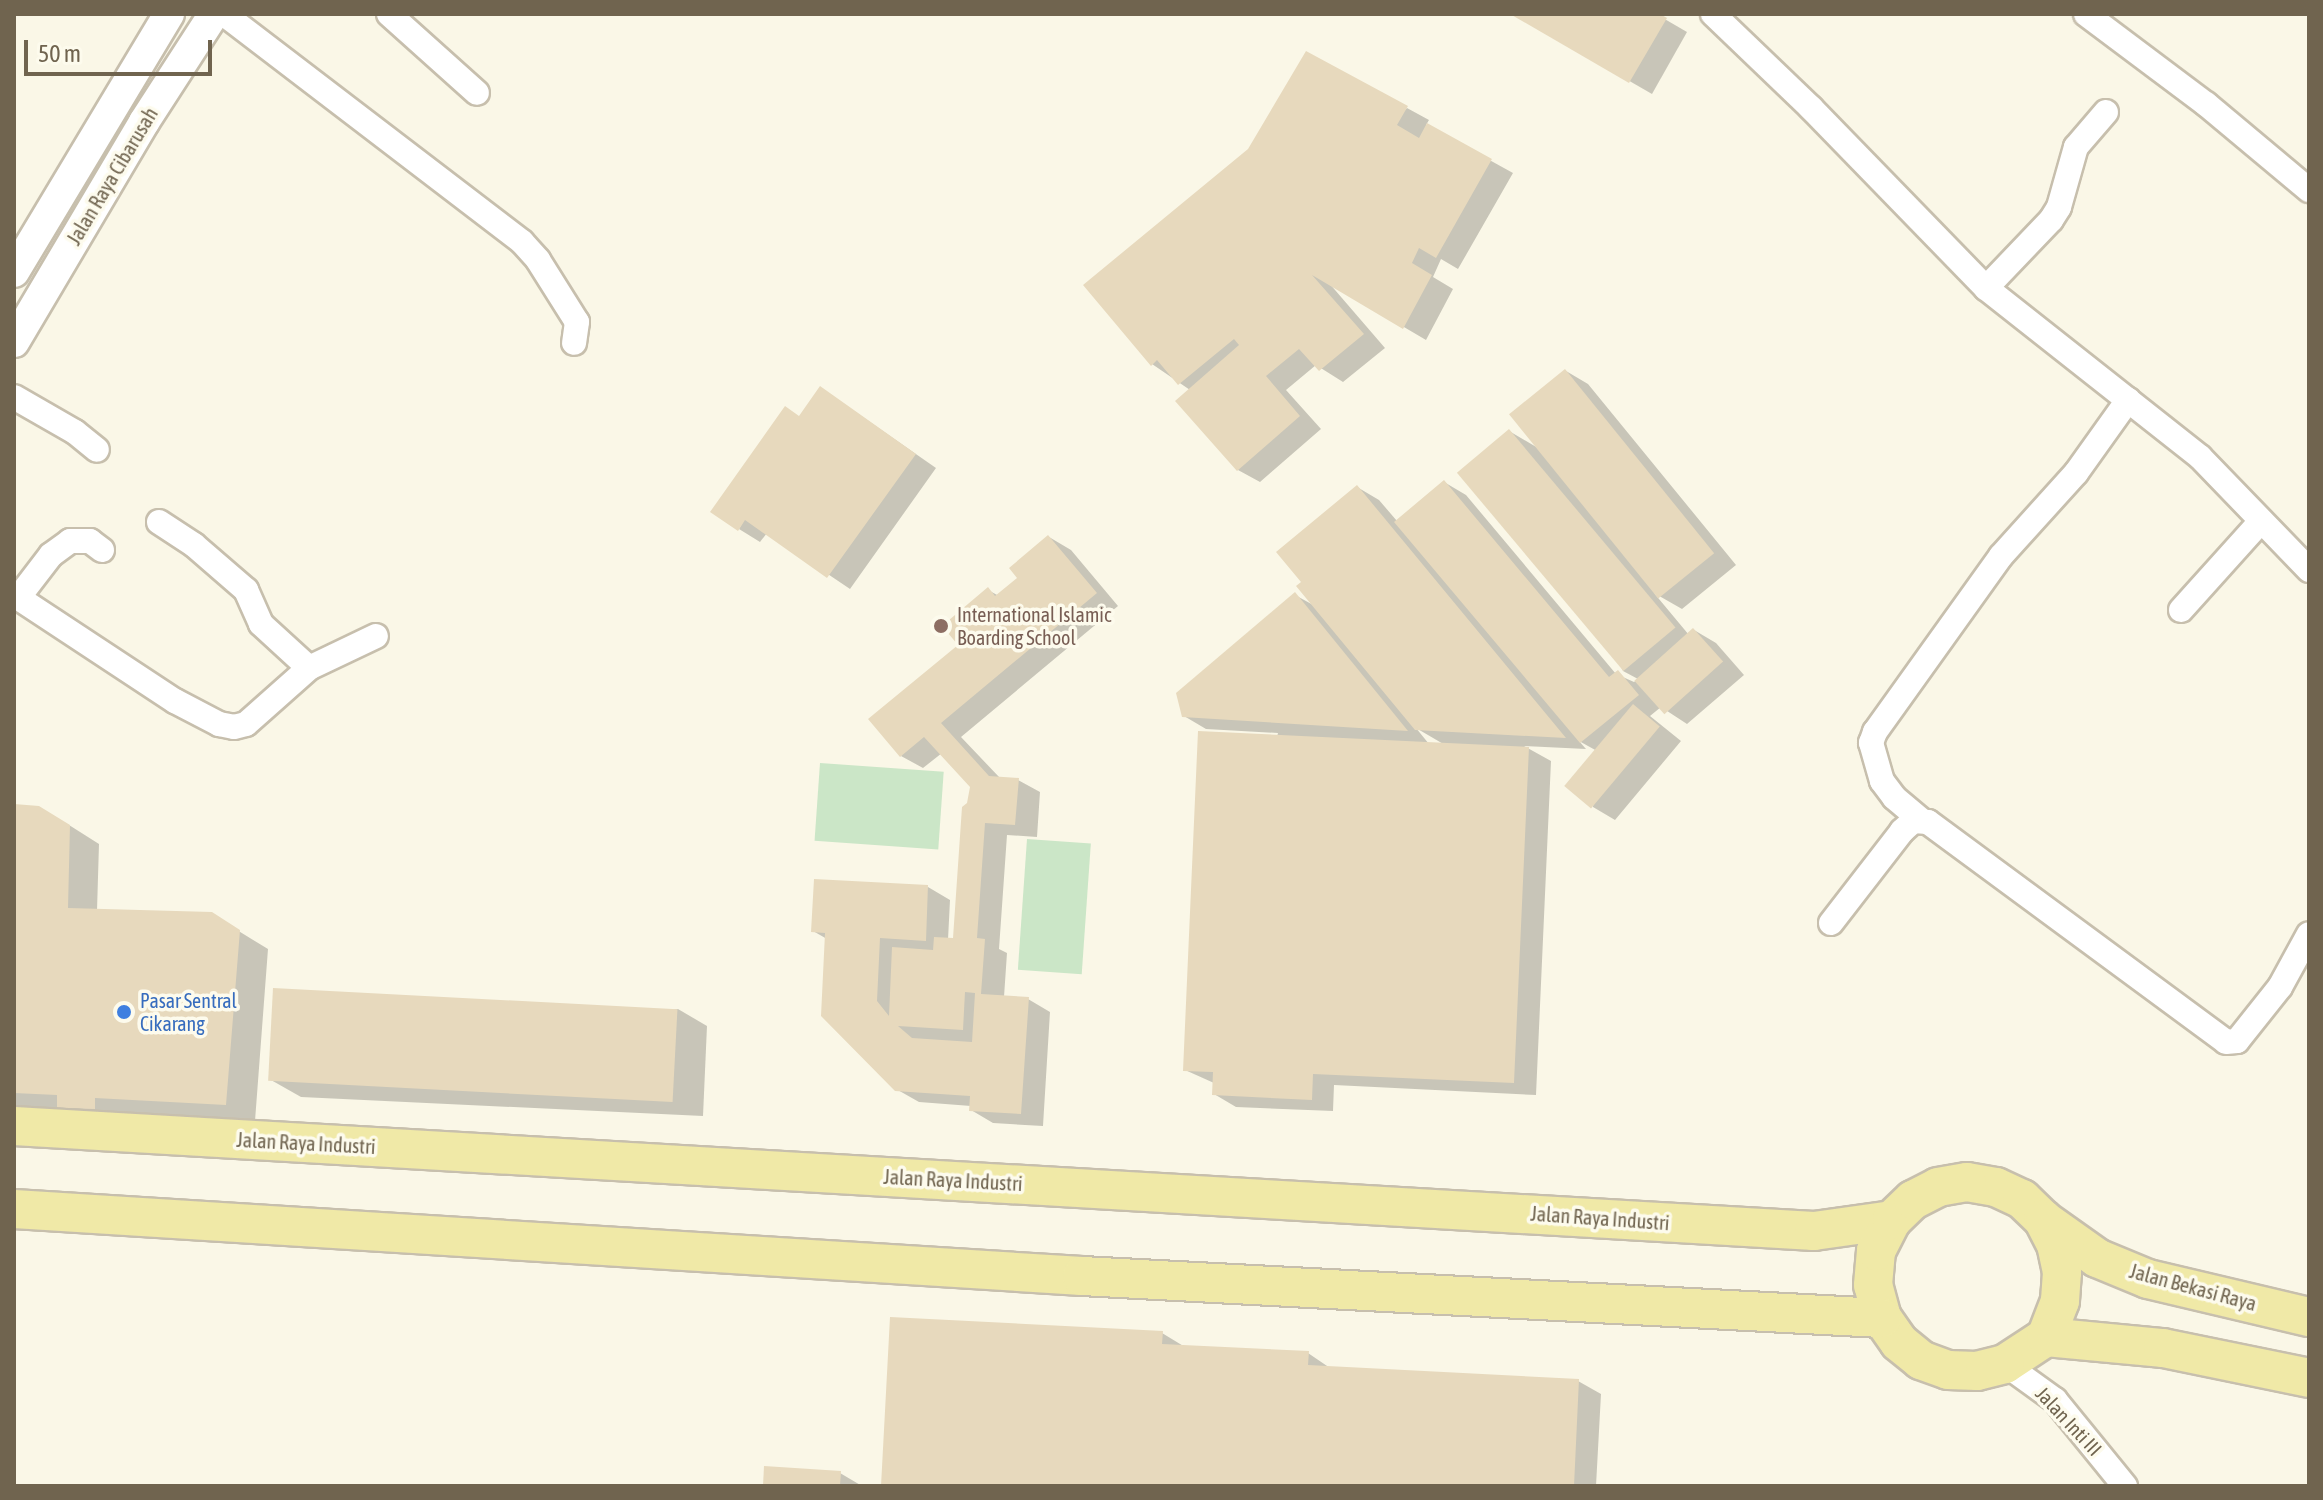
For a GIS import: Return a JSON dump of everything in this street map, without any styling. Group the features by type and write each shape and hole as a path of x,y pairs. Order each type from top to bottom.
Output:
{"main road":[{"name":"Jalan Raya Industri","path":"14,1126 1814,1231 1892,1220"},
{"path":"1967,1182 1996,1187 2022,1199 2043,1219 2056,1244 2062,1272 2060,1301 2046,1337 2005,1364 1977,1371 1948,1370 1921,1360 1899,1342 1882,1318 1873,1285 1876,1251 1892,1220 1913,1200 1938,1187 1967,1182"},
{"path":"14,1209 1097,1277 1882,1318"},
{"name":"Jalan Bekasi Raya","path":"2043,1219 2097,1258 2148,1279 2309,1317"},
{"path":"2046,1337 2163,1348 2309,1378"}],"street":[{"name":"Jalan Raya Cibarusah","path":"14,272 169,14"},
{"name":"Jalan Raya Cibarusah","path":"14,342 144,122 214,14"},
{"path":"224,14 522,242 538,260 577,322 574,343"},
{"path":"389,14 477,93"},
{"path":"1713,14 1820,117 1986,288 2200,457 2309,570"},
{"path":"2086,14 2206,104 2309,190"},
{"path":"1986,288 2051,220 2059,207 2076,147 2106,112"},
{"path":"14,397 75,432 97,450"},
{"path":"1921,820 1894,797 1882,781 1871,743 1875,732 2001,556 2076,473 2128,400"},
{"path":"2181,610 2261,521"},
{"path":"159,522 194,545 246,590 261,624 309,668"},
{"path":"102,550 90,541 70,541 51,555 16,596 120,667 219,724 246,724 309,668 376,636"},
{"path":"1831,923 1902,831 1913,821 1928,822 2226,1042 2237,1041 2280,987 2309,934"},
{"name":"Jalan Inti III","path":"2005,1364 2055,1400 2125,1486"}],"green space":[{"path":"820,763 944,772 938,849 815,841"},
{"path":"1027,839 1091,843 1082,974 1018,970"}],"building":[{"path":"1510,14 1660,14 1667,18 1629,83"},
{"path":"1306,51 1408,106 1397,125 1419,138 1427,123 1492,159 1436,258 1419,248 1412,263 1432,275 1403,329 1312,275 1364,334 1319,371 1299,349 1266,376 1300,416 1237,471 1175,401 1239,345 1234,339 1178,385 1157,360 1151,366 1083,285 1248,149"},
{"path":"1565,369 1714,553 1658,598 1509,414"},
{"path":"820,386 916,454 827,578 745,520 738,531 710,512 785,406 799,416"},
{"path":"1509,429 1675,627 1623,671 1457,473"},
{"path":"1444,480 1609,677 1618,670 1639,695 1580,743 1394,522"},
{"path":"1357,485 1566,738 1415,730 1296,586 1301,582 1276,552"},
{"path":"1048,535 1097,593 941,723 989,776 1019,778 1015,825 985,823 977,938 985,939 981,994 1029,997 1021,1114 969,1111 970,1096 895,1091 821,1016 825,933 811,932 814,879 928,885 926,941 880,938 877,1001 889,1016 892,947 933,950 934,937 953,938 962,807 967,803 970,787 924,737 900,757 868,719 958,645 942,626 988,587 995,596 1017,578 1009,568","holes":["965,992 975,993 972,1042 912,1038 898,1026 963,1030"]},
{"path":"1295,592 1408,731 1182,717 1176,693"},
{"path":"1693,628 1723,661 1664,714 1634,681"},
{"path":"1633,704 1660,726 1591,808 1564,786"},
{"path":"1198,731 1529,747 1514,1083 1313,1074 1312,1100 1212,1095 1213,1072 1183,1071"},
{"name":"Pasar Sentral Cikarang","path":"14,804 39,806 70,825 68,908 212,912 240,930 226,1105 95,1098 95,1109 57,1108 57,1095 14,1093"},
{"path":"273,988 677,1009 673,1102 268,1081"},
{"path":"890,1317 1163,1331 1162,1344 1309,1351 1308,1365 1579,1379 1574,1486 881,1486"},
{"path":"764,1466 841,1471 840,1486 763,1486"}],"place":[{"name":"International Islamic Boarding School","path":"941,626"},
{"name":"Pasar Sentral Cikarang","path":"124,1012"}]}
